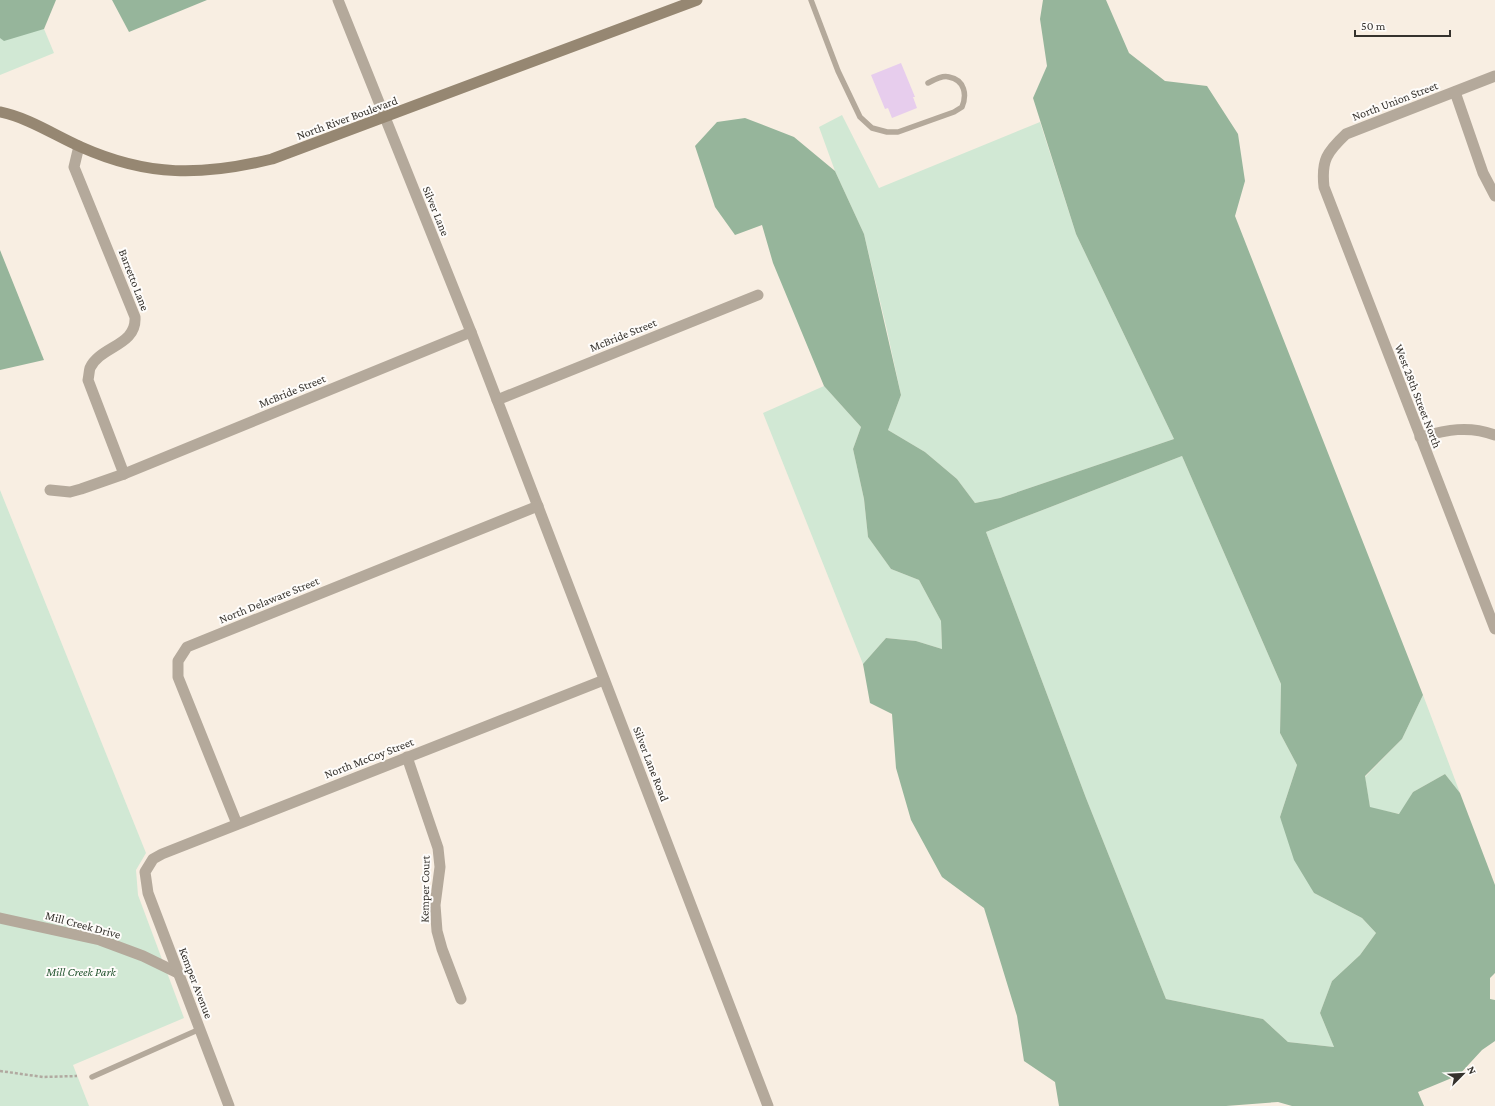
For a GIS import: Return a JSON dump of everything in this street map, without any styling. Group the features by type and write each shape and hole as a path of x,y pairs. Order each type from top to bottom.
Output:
{"main road":[{"name":"North River Boulevard","path":"0,112 30,122 79,146 130,165 166,171 203,171 240,167 272,159 697,0"}],"street":[{"name":"Silver Lane","path":"338,0 471,332 509,432"},
{"name":"North Union Street","path":"1322,170 1330,149 1346,134 1495,76"},
{"path":"1455,92 1483,173 1495,196"},
{"name":"Barretto Lane","path":"79,146 74,167 135,316 136,325 131,334 98,358 90,368 88,380 124,474"},
{"name":"West 28th Street North","path":"1322,170 1324,187 1495,629"},
{"name":"McBride Street","path":"497,400 758,295"},
{"name":"McBride Street","path":"50,490 70,492 124,474 471,332"},
{"path":"1420,438 1453,428 1484,431 1495,435"},
{"name":"Silver Lane Road","path":"509,432 768,1106"},
{"name":"North Delaware Street","path":"237,824 178,677 178,661 186,648 538,506"},
{"name":"North McCoy Street","path":"147,868 153,859 162,854 604,680"},
{"name":"Kemper Court","path":"407,757 438,848 440,867 435,905 437,930 442,949 461,999"},
{"name":"Kemper Avenue","path":"147,868 145,872 148,892 229,1106"},
{"name":"Mill Creek Drive","path":"0,918 100,940 143,956 178,973"}],"lane":[{"path":"811,0 838,71 860,117 872,128 887,132 898,132 954,112 962,107 965,93 962,86 955,80 948,76 928,83"},
{"path":"92,1077 200,1029"}],"path":[{"path":"0,1071 43,1077 77,1076"}],"green space":[{"path":"0,0 32,0 54,53 0,75"},
{"path":"0,0 56,0 44,29 4,41 0,38"},
{"path":"112,0 207,0 129,32"},
{"path":"1043,0 1106,0 1129,53 1165,81 1207,86 1238,134 1245,181 1235,216 1423,695 1402,739 1365,776 1370,807 1399,814 1413,792 1445,774 1460,793 1495,885 1495,973 1490,978 1490,999 1495,1000 1495,1041 1482,1050 1459,1075 1418,1092 1424,1106 1292,1106 1278,1102 1226,1106 1059,1106 1055,1082 1024,1061 1017,1016 984,908 942,877 911,820 896,768 892,714 870,703 863,664 886,638 916,641 942,649 941,621 919,580 891,569 868,537 864,499 853,449 861,427 824,386 773,263 762,225 735,235 715,207 695,146 717,122 745,118 794,137 835,171 864,234 901,395 888,430 925,452 957,479 975,503 1000,498 1174,439 1076,234 1033,98 1047,66 1040,19","holes":["1182,456 1281,684 1280,733 1297,765 1280,817 1294,860 1314,893 1362,918 1376,933 1360,955 1332,981 1320,1013 1334,1047 1288,1042 1263,1019 1166,999 1086,798 986,532"]},
{"path":"842,115 879,188 1040,122 1076,234 1174,439 1000,498 975,503 957,479 925,452 888,430 901,395 886,326 864,234 835,171 819,127"},
{"path":"0,250 44,360 0,370"},
{"path":"824,386 861,427 853,449 864,499 868,537 891,569 919,580 941,621 942,649 916,641 886,638 863,664 763,413"},
{"path":"1182,456 1281,684 1280,733 1297,765 1280,817 1314,893 1362,918 1376,933 1360,955 1332,981 1320,1013 1334,1047 1288,1042 1263,1019 1166,999 1086,798 986,532"},
{"name":"Mill Creek Park","path":"0,490 146,853 136,870 138,895 184,1018 73,1065 89,1106 0,1106"},
{"path":"1423,695 1460,793 1445,774 1413,792 1400,814 1370,808 1365,777 1402,739"}],"building":[{"path":"901,63 915,97 913,97 917,108 892,118 888,108 885,109 871,75"}]}
